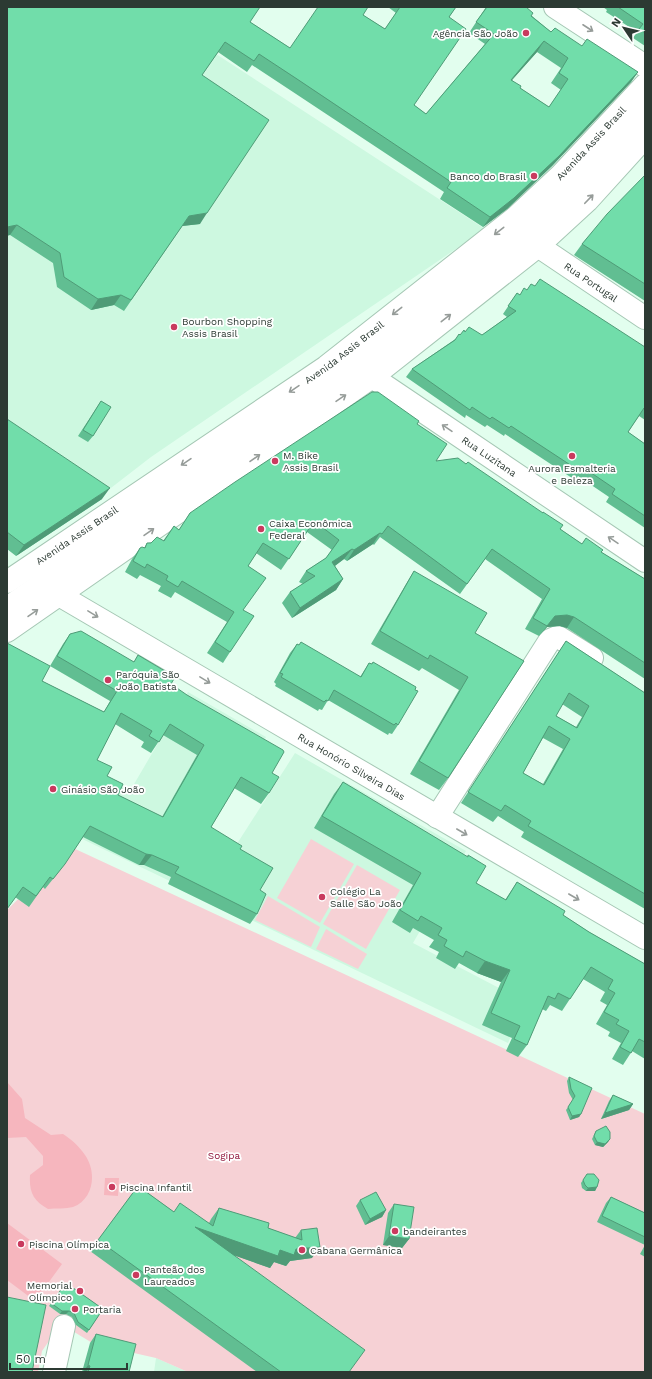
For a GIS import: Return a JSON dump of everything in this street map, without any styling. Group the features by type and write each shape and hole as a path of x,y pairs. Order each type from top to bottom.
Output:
{"main road":[{"path":"556,7 645,66"},
{"name":"Avenida Assis Brasil","path":"8,579 326,367 515,218 561,175 645,85"},
{"path":"51,589 349,372 527,232 574,188 645,111"},
{"path":"7,608 51,589 123,550 372,377 538,246 588,201 645,137"},
{"path":"515,218 574,188"},
{"path":"538,246 574,188"},
{"name":"Rua Portugal","path":"538,246 645,318"},
{"name":"Rua Luzitana","path":"326,367 372,377 645,561"},
{"path":"7,631 51,589 119,506"},
{"name":"Rua Honório Silveira Dias","path":"51,589 645,938"},
{"path":"437,817 553,638 560,638 606,668"},
{"path":"54,1372 64,1326"}],"shaded area":[{"name":"Bourbon Shopping Assis Brasil","path":"7,7 216,54 485,229 151,457 107,491 7,426"},
{"name":"Colégio La Salle São João","path":"188,692 266,737 207,834 233,850 295,753 466,851 413,943 526,1002 508,1043 7,803 7,726 130,791"},
{"path":"7,1082 22,1099 25,1118 51,1135 63,1134 69,1138 85,1155 89,1162 92,1177 89,1192 80,1203 73,1207 48,1209 35,1199 31,1191 30,1175 43,1165 43,1156 26,1137 7,1138"},
{"name":"Piscina Infantil","path":"105,1178 119,1178 118,1196 104,1195"},
{"name":"Piscina Olímpica","path":"7,1223 62,1264 35,1301 7,1280"},
{"path":"156,1358 188,1372 154,1372"}],"green space":[{"path":"311,839 354,864 320,923 277,898"},
{"name":"Sogipa","path":"71,847 645,1114 645,1372 188,1372 156,1358 94,1344 61,1324 42,1351 38,1372 7,1372 7,910"},
{"path":"357,865 400,890 366,949 323,924"},
{"path":"268,896 320,927 311,947 255,920"},
{"path":"326,929 367,954 358,969 316,949"}],"building":[{"path":"7,7 260,7 250,22 290,48 318,7 368,7 363,15 385,29 400,7 456,7 449,17 466,29 414,105 426,114 494,34 476,22 487,7 526,7 533,13 531,16 551,32 555,28 582,46 587,39 638,72 559,156 514,198 490,217 447,188 451,182 297,79 259,54 254,61 225,42 202,75 269,120 207,213 189,216 131,300 121,295 98,299 64,277 60,253 17,225 7,227","holes":["544,41 568,58 559,73 568,79 549,107 520,88 521,86 511,80"]},
{"path":"618,7 645,7 645,33 639,29 643,24"},
{"path":"645,175 645,284 582,244 607,214"},
{"path":"540,279 645,347 645,408 628,432 645,444 645,516 612,494 615,489 584,468 581,472 511,426 509,428 492,417 490,419 472,407 470,410 412,369 455,340 459,334 460,335 464,330 465,332 469,327 482,335 516,311 508,306 517,293 520,295 524,288 527,290 531,284 535,286"},
{"path":"372,392 378,392 419,421 417,424 447,444 436,461 458,458 466,464 468,462 563,525 560,529 582,544 586,538 603,550 601,552 645,579 645,663 574,617 567,615 555,616 547,626 533,618 550,589 492,549 467,584 388,526 382,534 380,533 332,562 343,579 300,608 290,592 315,576 306,571 326,558 339,540 314,521 289,559 263,543 248,566 266,578 243,610 254,616 230,652 215,642 234,612 182,581 178,587 166,580 168,576 147,564 145,568 133,561 140,548 145,548 147,543 151,543 157,537 164,541 174,526 179,530 190,513"},
{"path":"101,401 111,407 93,436 83,430"},
{"path":"7,419 110,488 24,545 7,532"},
{"path":"414,571 487,613 475,633 524,661 448,778 419,761 468,677 430,655 428,659 380,631"},
{"path":"81,631 134,662 138,655 175,677 171,684 187,695 283,750 284,752 272,773 279,777 269,793 241,777 211,827 242,846 240,849 273,868 260,890 266,894 257,914 175,873 179,867 152,855 146,854 90,826 65,864 53,879 50,877 36,896 23,887 7,909 7,643 50,666 42,681 104,712 117,691 57,656 70,634","holes":["121,713 152,731 149,736 159,742 170,724 204,745 163,817 118,795 123,784 107,776 112,767 97,760"]},
{"path":"566,641 645,693 645,894 528,826 531,821 505,805 501,811 468,792","holes":["569,693 589,706 577,728 556,716","549,726 570,739 544,785 523,773"]},
{"path":"301,642 361,677 369,663 372,664 373,662 416,687 415,690 418,691 398,725 396,723 394,725 334,690 328,701 326,700 324,702 281,677 283,674 280,673 297,644 299,645"},
{"path":"343,782 468,857 468,855 486,866 476,883 506,900 517,882 565,911 563,915 589,932 645,964 645,1042 639,1039 631,1053 620,1047 629,1031 616,1024 619,1020 604,1012 615,993 608,989 613,980 591,967 570,999 558,993 555,999 548,996 527,1045 514,1039 520,1026 491,1013 510,970 485,961 466,951 463,957 444,946 447,940 438,935 442,928 421,916 418,921 400,910 421,873 322,816"},
{"path":"569,1077 592,1088 581,1114 572,1116 568,1107 575,1096 571,1089"},
{"path":"613,1095 633,1104 605,1113"},
{"path":"606,1126 610,1132 610,1139 605,1144 597,1142 594,1136 596,1131"},
{"path":"587,1174 594,1174 599,1180 597,1187 588,1188 585,1185 583,1180"},
{"path":"138,1186 174,1212 180,1203 213,1226 219,1208 269,1223 268,1228 302,1240 301,1230 317,1228 320,1247 296,1249 294,1255 280,1250 278,1256 195,1227 365,1350 349,1372 281,1372 98,1240"},
{"path":"376,1192 386,1210 370,1219 360,1200"},
{"path":"611,1197 645,1213 645,1237 602,1216"},
{"path":"394,1204 414,1207 409,1239 389,1236"},
{"name":"Portaria","path":"66,1283 103,1309 89,1330 78,1322 74,1313 62,1311 51,1303"},
{"path":"7,1297 46,1305 32,1372 7,1372"},
{"path":"96,1334 136,1344 129,1372 88,1372 90,1366 88,1365"}],"place":[{"name":"Agência São João","path":"526,33"},
{"name":"Banco do Brasil","path":"534,176"},
{"name":"Bourbon Shopping Assis Brasil","path":"174,327"},
{"name":"Aurora Esmalteria e Beleza","path":"572,456"},
{"name":"M. Bike Assis Brasil","path":"275,461"},
{"name":"Caixa Econômica Federal","path":"261,529"},
{"name":"Paróquia São João Batista","path":"108,680"},
{"name":"Ginásio São João","path":"53,789"},
{"name":"Colégio La Salle São João","path":"322,897"},
{"name":"Piscina Infantil","path":"112,1187"},
{"name":"bandeirantes","path":"395,1231"},
{"name":"Piscina Olímpica","path":"21,1244"},
{"name":"Cabana Germânica","path":"302,1250"},
{"name":"Panteão dos Laureados","path":"136,1275"},
{"name":"Memorial Olímpico","path":"80,1291"},
{"name":"Portaria","path":"75,1309"}]}
